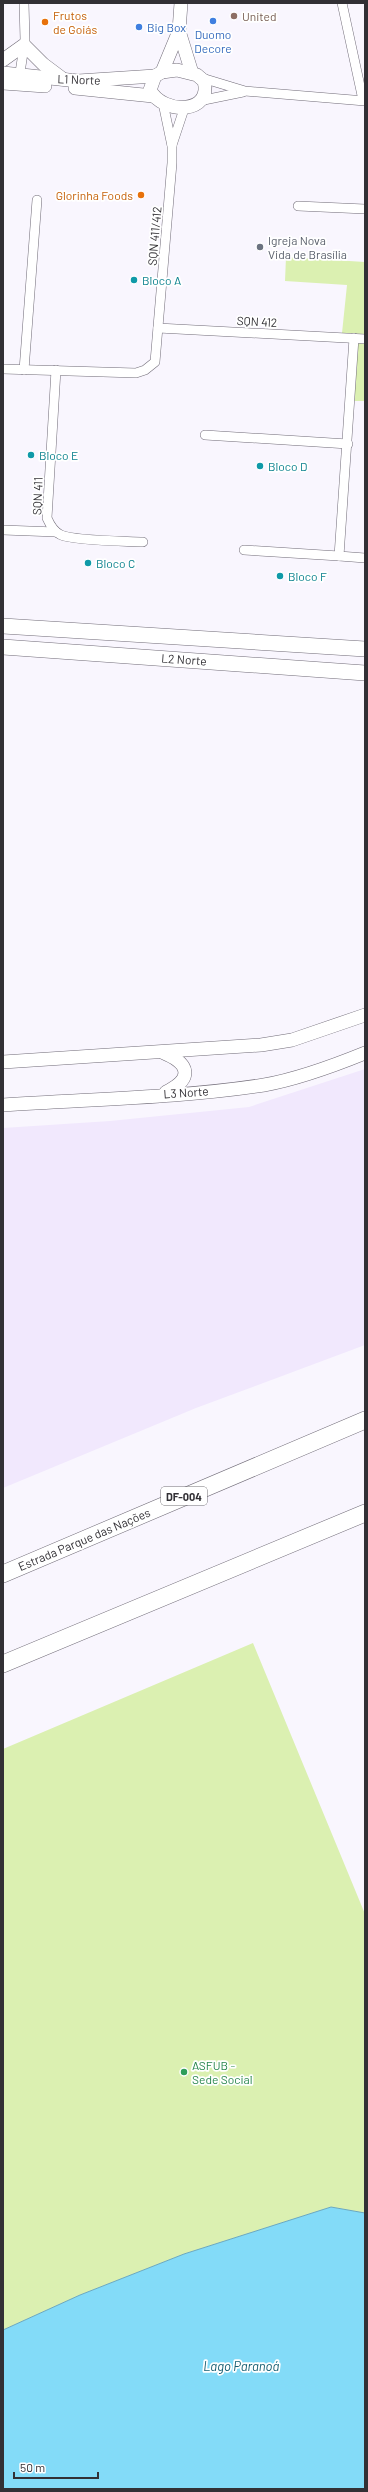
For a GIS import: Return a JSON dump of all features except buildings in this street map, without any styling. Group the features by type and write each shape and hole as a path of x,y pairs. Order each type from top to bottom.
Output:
{"highway":[{"name":"Estrada Parque das Nações","path":"3,1574 365,1420"},
{"path":"3,1664 365,1513"}],"main road":[{"path":"179,31 197,75 206,86 199,101 184,109 158,100 150,85 158,74 179,31 181,3"},
{"path":"3,60 24,45 43,64 63,79"},
{"path":"158,74 177,70 197,75"},
{"name":"L1 Norte","path":"3,73 19,80 158,100"},
{"name":"L1 Norte","path":"3,83 19,80 107,80 158,74"},
{"name":"L2 Norte","path":"3,626 365,649"},
{"path":"72,651 70,646 81,631"},
{"name":"L2 Norte","path":"3,647 365,673"},
{"path":"3,1062 261,1045 292,1040 365,1015"},
{"path":"161,1094 181,1083 185,1072 183,1063 178,1058 164,1052"},
{"name":"L3 Norte","path":"3,1105 161,1094 265,1084 310,1073 365,1053"}],"street":[{"path":"19,80 24,45 24,3"},
{"path":"197,75 245,91 364,100 342,3"},
{"path":"199,101 245,91"},
{"name":"SQN 411/412","path":"158,100 172,146 172,163 158,328"},
{"name":"SQN 411/412","path":"172,146 184,109"},
{"path":"24,370 37,200"},
{"path":"298,206 365,209"},
{"path":"3,369 136,373 145,370 155,362 158,328"},
{"name":"SQN 412","path":"158,328 365,339"},
{"path":"339,556 348,444 354,338"},
{"name":"SQN 411","path":"56,370 47,518 56,532"},
{"path":"205,435 348,444"},
{"path":"3,530 56,532 69,537 143,542"},
{"path":"244,550 365,558"}],"shaded area":[{"path":"365,1069 365,1345 196,1408 3,1488 3,1128 110,1121 249,1107"}],"green space":[{"path":"286,257 365,262 365,334 342,333 347,285 285,281"},
{"path":"358,342 365,343 365,401 354,401"},
{"path":"253,1643 365,1914 365,2213 331,2207 184,2254 80,2295 3,2330 3,1749"}],"water":[{"name":"Lago Paranoá","path":"331,2207 365,2213 365,2489 3,2489 3,2330 80,2295 184,2254"}],"place":[{"name":"United","path":"234,16"},
{"name":"Duomo Decore","path":"213,21"},
{"name":"Frutos de Goiás","path":"45,22"},
{"name":"Big Box","path":"139,27"},
{"name":"Glorinha Foods","path":"141,195"},
{"name":"Igreja Nova Vida de Brasília","path":"260,247"},
{"name":"Bloco A","path":"134,280"},
{"name":"Bloco E","path":"31,455"},
{"name":"Bloco D","path":"260,466"},
{"name":"Bloco C","path":"88,563"},
{"name":"Bloco F","path":"280,576"},
{"name":"ASFUB - Sede Social","path":"184,2072"}]}
